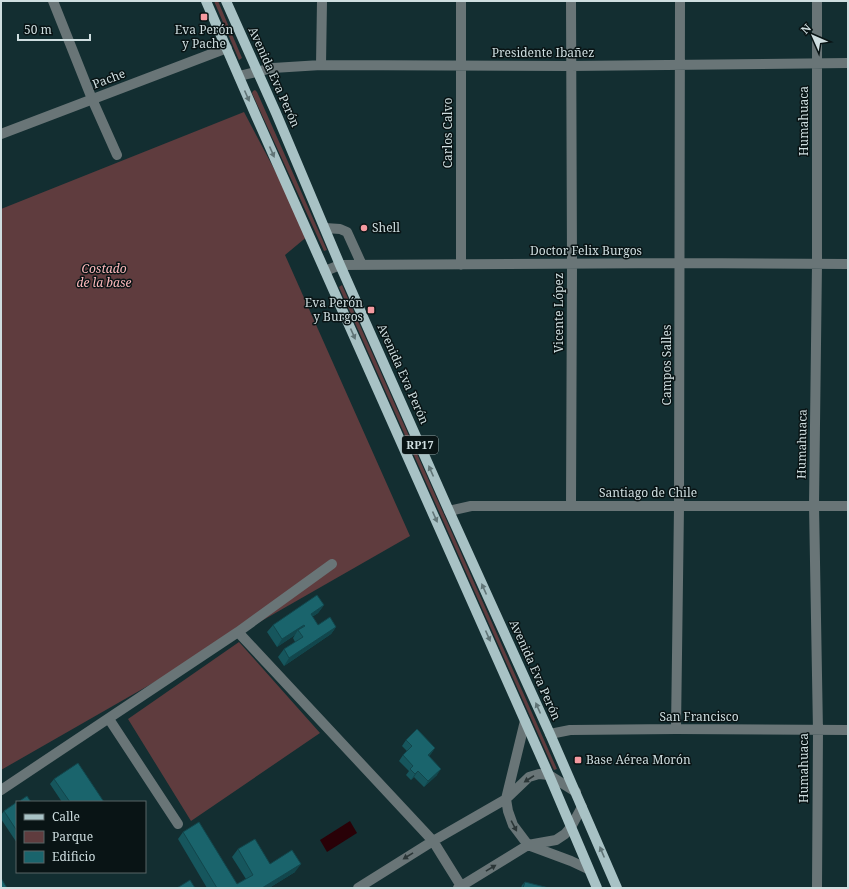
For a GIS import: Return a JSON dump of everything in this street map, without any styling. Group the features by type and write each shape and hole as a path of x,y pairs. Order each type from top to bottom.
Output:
{"main road":[{"name":"RP17","path":"206,1 549,775 596,888"},
{"name":"Avenida Eva Perón","path":"226,1 258,71 340,265 576,792 617,888"}],"street":[{"path":"53,1 92,99 117,155"},
{"path":"322,1 322,65"},
{"name":"Carlos Calvo","path":"461,1 461,264"},
{"name":"Vicente López","path":"571,1 571,505"},
{"name":"Campos Salles","path":"676,729 679,507 680,1"},
{"name":"Humahuaca","path":"817,1 817,264 814,506 818,731 817,888"},
{"name":"Pache","path":"1,134 227,48"},
{"name":"Presidente Ibañez","path":"238,76 273,68 322,65 570,66 817,63 848,64"},
{"path":"324,228 340,228 347,232 362,265"},
{"name":"Doctor Felix Burgos","path":"325,271 340,265 680,263 848,264"},
{"name":"Santiago de Chile","path":"449,510 471,506 848,506"},
{"path":"1,790 238,632 332,564"},
{"path":"238,632 433,841 460,887 528,845 556,840 571,827 582,807"},
{"path":"109,719 178,824"},
{"path":"525,721 506,799 513,825 528,845 571,860 588,869"},
{"name":"San Francisco","path":"550,734 570,730 848,730"},
{"path":"358,888 433,841 506,799 529,777 539,774 549,775 576,792"}],"green space":[{"path":"214,1 218,1 242,58 239,60"},
{"path":"255,90 327,250 324,251 252,93"},
{"name":"Costado de la base","path":"244,112 309,235 285,255 410,536 1,770 1,209"},
{"path":"342,285 557,769 554,770 339,287"},
{"path":"239,642 320,733 191,821 128,719"}],"shaded area":[{"path":"350,821 357,833 327,852 320,840"}],"building":[{"path":"317,595 324,605 311,614 318,625 330,617 336,627 289,658 284,649 303,637 298,630 305,626 304,625 282,639 273,625"},
{"path":"417,729 435,748 428,755 441,769 428,781 418,771 415,774 410,769 413,766 403,755 412,746 406,740"},
{"path":"78,763 103,801 69,801 54,779"},
{"path":"27,796 30,801 20,801"},
{"path":"16,803 16,829 4,811"},
{"path":"199,822 237,884 253,875 238,849 255,839 270,864 292,850 301,864 262,888 217,888 183,832"},
{"path":"1,878 7,888 1,888"},
{"path":"190,880 195,888 177,888"},
{"path":"525,882 549,888 523,888"}],"place":[{"name":"Eva Perón y Pache","path":"204,17"},
{"name":"Shell","path":"364,228"},
{"name":"Eva Perón y Burgos","path":"371,310"},
{"name":"Base Aérea Morón","path":"578,760"}]}
